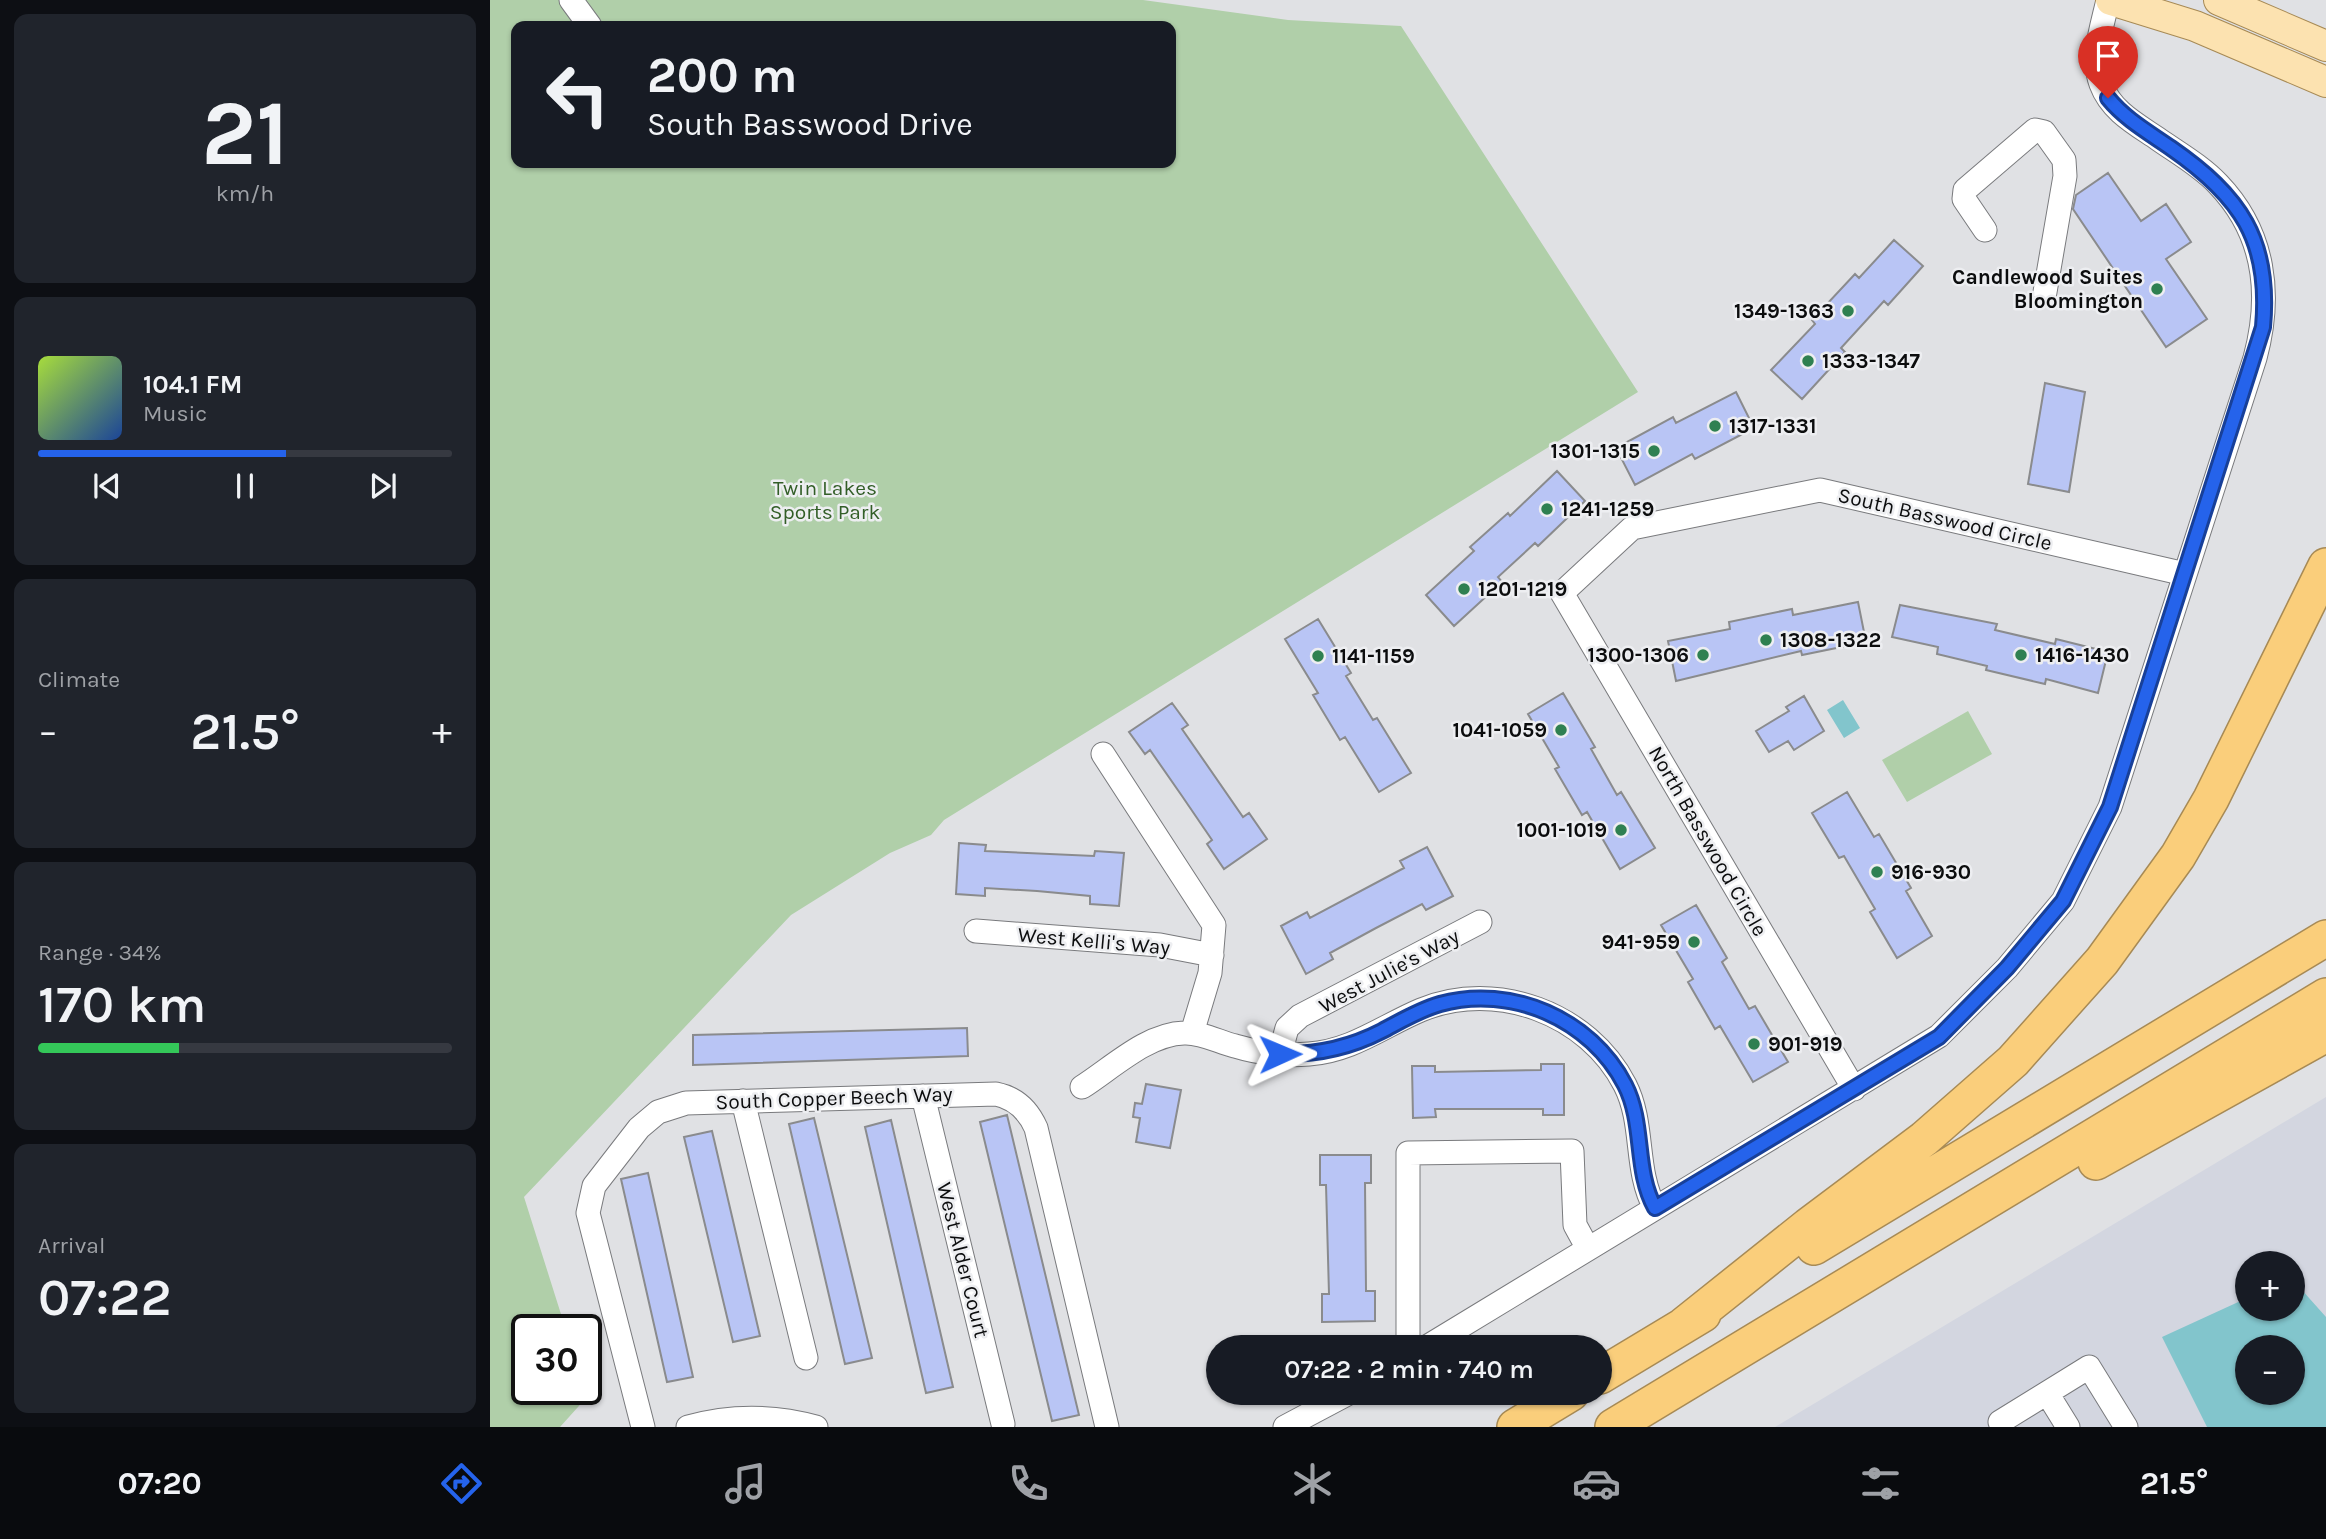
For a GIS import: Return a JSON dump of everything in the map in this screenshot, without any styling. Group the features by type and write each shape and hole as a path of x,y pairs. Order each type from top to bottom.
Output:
{"highway":[{"path":"1684,1325 1808,1226 1924,1139 2012,1060 2102,961 2178,856 2211,799 2326,566"},
{"path":"1612,1369 2326,938"},
{"path":"1613,1427 2326,996"},
{"path":"1843,1288 1977,1228 2326,1034"},
{"path":"1515,1427 1552,1405"}],"main road":[{"path":"2110,0 2205,30 2326,82"},
{"path":"2218,0 2326,46"}],"street":[{"path":"571,0 586,21"},
{"path":"1446,1335 1939,1037 2007,968 2063,901 2110,807 2255,358 2263,327 2264,280 2250,230 2218,184 2119,111 2108,98 2097,69 2097,54 2110,0"},
{"path":"1985,230 1962,195 2035,130 2044,132 2064,160 2065,176 2045,292"},
{"name":"South Basswood Circle","path":"1562,593 1632,528 1820,490 2186,574"},
{"name":"North Basswood Circle","path":"1562,593 1854,1089"},
{"path":"1102,754 1210,914 1214,925 1210,973 1192,1033"},
{"name":"West Julie's Way","path":"1280,1054 1287,1028 1300,1016 1480,922"},
{"name":"West Kelli's Way","path":"976,931 1160,945 1212,956"},
{"path":"1082,1087 1156,1040 1192,1033 1238,1047 1306,1055 1340,1049 1420,1011 1453,1001 1505,1000 1541,1010 1576,1028 1591,1041 1625,1086 1638,1125 1645,1189 1655,1208"},
{"name":"South Copper Beech Way","path":"643,1427 588,1213 591,1195 639,1128 657,1112 686,1103 996,1094 1015,1100 1031,1116 1107,1427"},
{"name":"West Alder Court","path":"923,1096 1003,1424"},
{"path":"743,1101 806,1359"},
{"path":"1408,1335 1408,1153 1572,1151 1575,1225 1587,1248"},
{"path":"2003,1427 2000,1422 2089,1367 2126,1427"},
{"path":"2048,1393 2068,1427"},
{"path":"1284,1427 1326,1405"},
{"path":"688,1427 715,1419 755,1417 816,1427"}],"shaded area":[{"path":"2326,1097 2326,1427 1775,1427"}],"green space":[{"name":"Twin Lakes Sports Park","path":"490,0 1143,0 1288,20 1401,26 1638,392 944,820 931,835 890,853 791,915 524,1197 561,1314 511,1314 511,1405 580,1405 560,1427 490,1427"},
{"path":"1968,711 1992,754 1907,802 1882,760"}],"water":[{"path":"1843,700 1860,728 1844,738 1827,710"},
{"path":"2305,1293 2326,1317 2326,1427 2207,1427 2162,1337 2235,1304 2235,1321 2305,1321"}],"building":[{"name":"Candlewood Suites Bloomington","path":"2108,173 2141,221 2166,204 2191,242 2166,259 2207,319 2166,347 2073,209 2076,195"},
{"path":"1894,240 1923,266 1888,305 1884,301 1841,348 1845,352 1802,399 1771,370 1815,324 1812,320 1855,274 1859,278"},
{"path":"2045,383 2085,392 2069,492 2028,484"},
{"path":"1736,392 1754,428 1695,459 1692,454 1635,485 1616,448 1673,417 1676,423"},
{"path":"1557,471 1585,501 1538,546 1535,543 1498,577 1502,582 1454,626 1426,595 1474,551 1470,547 1508,513 1510,516"},
{"path":"1858,602 1866,642 1802,655 1801,651 1676,681 1668,641 1730,629 1729,622 1792,609 1793,615"},
{"path":"1900,605 1997,624 1995,630 2055,644 2056,639 2108,652 2098,693 2046,679 2045,684 1986,670 1987,666 1937,654 1938,647 1892,637"},
{"path":"1318,619 1351,673 1346,676 1373,720 1377,718 1411,773 1379,792 1345,737 1340,740 1313,695 1318,693 1285,639"},
{"path":"1563,693 1595,747 1591,749 1617,795 1621,792 1655,848 1620,869 1587,812 1582,815 1555,769 1559,767 1528,714"},
{"path":"1804,696 1824,731 1794,750 1788,741 1769,752 1756,731 1789,711 1786,707"},
{"path":"1172,703 1188,725 1182,729 1243,817 1249,813 1267,839 1224,869 1207,844 1212,840 1182,796 1150,750 1145,754 1129,732"},
{"path":"1847,792 1874,837 1879,834 1911,888 1906,891 1932,936 1897,958 1870,912 1875,909 1844,856 1839,858 1812,813"},
{"path":"959,843 986,845 985,851 1094,856 1095,851 1124,853 1119,906 1090,904 1090,896 1037,891 985,888 985,896 956,894"},
{"path":"1427,847 1453,896 1426,910 1422,904 1376,928 1330,953 1333,959 1306,974 1281,926 1307,912 1310,918 1404,868 1400,861"},
{"path":"1696,905 1727,958 1722,962 1749,1009 1755,1006 1788,1062 1753,1082 1720,1026 1715,1029 1688,982 1693,979 1661,925"},
{"path":"967,1028 968,1056 693,1065 693,1035"},
{"path":"1541,1064 1564,1064 1564,1115 1543,1115 1543,1109 1435,1109 1436,1117 1413,1118 1412,1066 1435,1066 1435,1072 1541,1070"},
{"path":"1146,1084 1181,1090 1170,1148 1136,1142 1140,1118 1133,1117 1135,1103 1142,1104"},
{"path":"1007,1115 1079,1415 1052,1421 980,1122"},
{"path":"814,1118 872,1358 845,1364 789,1124"},
{"path":"891,1120 953,1387 926,1393 865,1127"},
{"path":"712,1131 760,1336 733,1342 684,1137"},
{"path":"1320,1155 1371,1155 1371,1183 1365,1183 1366,1291 1375,1291 1375,1321 1322,1322 1322,1294 1329,1294 1326,1185 1320,1185"},
{"path":"648,1173 693,1377 667,1382 621,1179"}],"place":[{"name":"Candlewood Suites Bloomington","path":"2157,289"},
{"name":"1349-1363","path":"1848,311"},
{"name":"1333-1347","path":"1808,361"},
{"name":"1317-1331","path":"1715,426"},
{"name":"1301-1315","path":"1654,451"},
{"name":"1241-1259","path":"1547,509"},
{"name":"1201-1219","path":"1464,589"},
{"name":"1308-1322","path":"1766,640"},
{"name":"1300-1306","path":"1703,655"},
{"name":"1416-1430","path":"2021,655"},
{"name":"1141-1159","path":"1318,656"},
{"name":"1041-1059","path":"1561,730"},
{"name":"1001-1019","path":"1621,830"},
{"name":"916-930","path":"1877,872"},
{"name":"941-959","path":"1694,942"},
{"name":"901-919","path":"1754,1044"}],"route":[{"path":"1280,1054 1306,1055 1340,1049 1420,1011 1453,1001 1505,1000 1541,1010 1576,1028 1591,1041 1607,1058 1625,1086 1633,1103 1638,1125 1645,1189 1655,1208 1939,1037 2007,968 2063,901 2110,807 2255,358 2266,303 2260,258 2250,230 2236,205 2202,169 2119,111 2108,98"}]}
